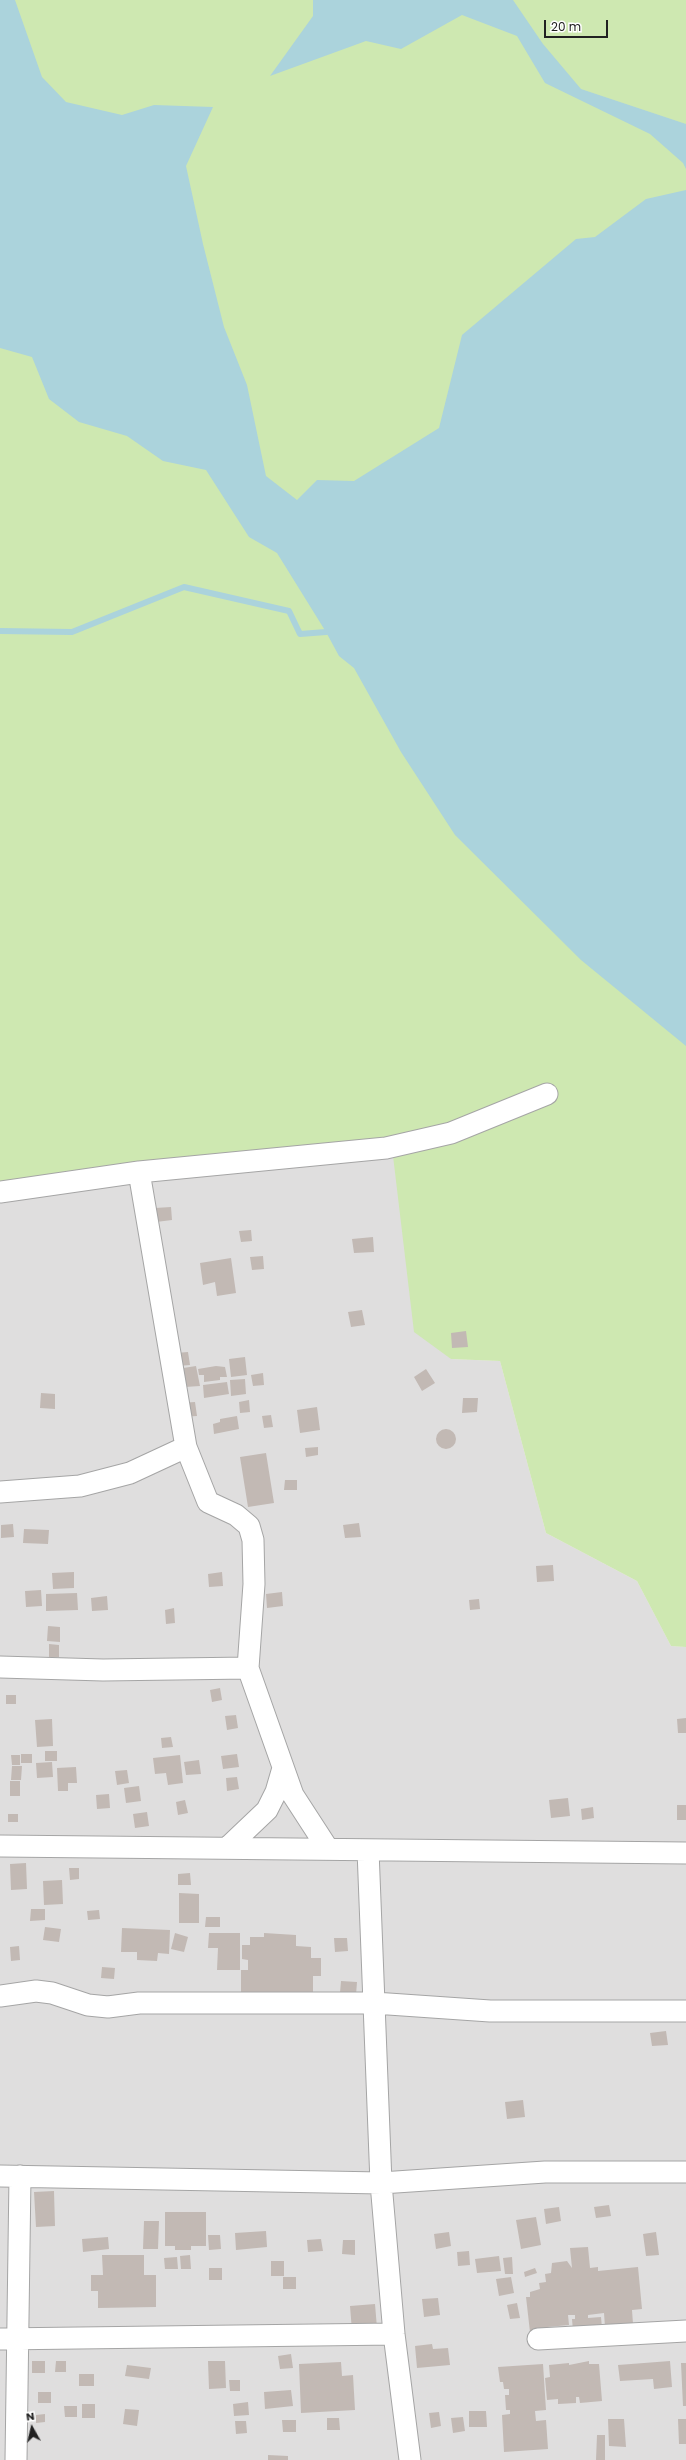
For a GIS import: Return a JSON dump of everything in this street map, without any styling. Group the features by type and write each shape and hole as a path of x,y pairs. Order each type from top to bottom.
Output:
{"street":[{"path":"0,1192 139,1172 386,1148 451,1133 547,1094"},
{"path":"139,1172 186,1447 208,1502 236,1516 249,1526 253,1540 254,1584 248,1668 293,1795 328,1849"},
{"path":"0,1492 80,1486 130,1473 186,1447"},
{"path":"0,1667 103,1670 248,1668"},
{"path":"227,1848 267,1810 276,1792 283,1768"},
{"path":"0,1846 686,1853"},
{"path":"368,1850 381,2183 394,2334 410,2460"},
{"path":"0,1996 36,1991 52,1993 88,2005 108,2007 139,2003 374,2003 490,2012 686,2011"},
{"path":"16,2460 9,2339 10,2176 381,2183 545,2172 686,2172"},
{"path":"538,2340 686,2331"},
{"path":"9,2339 394,2334"}],"shaded area":[{"path":"391,1139 451,1359 500,1361 546,1533 637,1581 671,1646 686,1647 686,2460 0,2460 0,1183"}],"green space":[{"path":"0,0 686,0 686,1647 671,1646 637,1581 546,1533 500,1361 451,1359 414,1332 391,1139 0,1183"}],"water":[{"path":"0,0 15,0 42,77 66,102 122,115 154,105 213,107 186,166 203,244 224,327 247,385 266,476 297,500 317,480 354,481 439,428 462,335 576,239 595,237 646,199 686,190 686,1046 581,960 455,835 401,752 354,668 339,656 326,632 277,553 249,537 206,470 163,461 127,436 79,422 49,399 32,357 0,348"},
{"path":"313,0 513,0 543,44 581,89 686,124 686,169 683,163 650,134 545,83 517,36 462,15 401,49 366,41 270,76 313,16"}],"building":[{"path":"171,1207 172,1220 156,1222 155,1208"},
{"path":"251,1230 252,1241 241,1242 239,1231"},
{"path":"373,1237 374,1252 354,1253 352,1239"},
{"path":"263,1256 264,1269 252,1270 250,1257"},
{"path":"231,1258 236,1293 217,1296 215,1282 203,1285 200,1263"},
{"path":"362,1310 365,1325 351,1327 348,1312"},
{"path":"466,1331 468,1347 452,1348 451,1333"},
{"path":"188,1352 190,1365 178,1366 176,1353"},
{"path":"245,1357 247,1375 231,1377 229,1359"},
{"path":"196,1366 200,1386 185,1387 177,1369"},
{"path":"216,1366 225,1367 227,1377 220,1377 220,1380 204,1382 204,1375 199,1375 198,1369"},
{"path":"426,1369 435,1383 422,1391 414,1377"},
{"path":"263,1373 264,1385 253,1386 251,1375"},
{"path":"245,1379 246,1394 231,1396 230,1380"},
{"path":"227,1382 229,1394 204,1398 203,1385"},
{"path":"41,1393 55,1394 55,1409 40,1408"},
{"path":"463,1398 478,1398 477,1412 462,1413"},
{"path":"249,1400 250,1412 240,1413 239,1402"},
{"path":"195,1402 197,1416 181,1417 179,1403"},
{"path":"317,1407 320,1430 300,1433 297,1410"},
{"path":"271,1415 273,1427 264,1428 262,1416"},
{"path":"237,1416 239,1429 214,1434 213,1424 220,1422 220,1419"},
{"path":"446,1429 453,1432 456,1439 453,1446 446,1449 439,1446 436,1439 439,1432"},
{"path":"318,1447 318,1455 306,1457 305,1448"},
{"path":"266,1453 274,1503 248,1507 240,1457"},
{"path":"285,1480 297,1480 297,1490 284,1490"},
{"path":"359,1523 361,1537 345,1538 343,1525"},
{"path":"13,1524 14,1537 1,1538 1,1525"},
{"path":"24,1529 49,1530 48,1544 23,1543"},
{"path":"553,1565 554,1581 537,1582 536,1566"},
{"path":"74,1572 74,1588 53,1589 52,1573"},
{"path":"222,1572 223,1586 209,1587 208,1574"},
{"path":"41,1590 42,1606 26,1607 25,1591"},
{"path":"282,1592 283,1606 267,1608 266,1594"},
{"path":"77,1593 78,1610 46,1611 46,1594"},
{"path":"107,1596 108,1610 92,1611 91,1598"},
{"path":"479,1599 480,1609 470,1610 469,1600"},
{"path":"174,1608 175,1623 166,1624 165,1610"},
{"path":"48,1626 60,1627 60,1642 47,1641"},
{"path":"49,1644 59,1645 59,1657 49,1657"},
{"path":"220,1688 222,1700 212,1702 210,1690"},
{"path":"6,1695 16,1695 16,1704 6,1704"},
{"path":"236,1715 238,1728 227,1730 225,1716"},
{"path":"686,1718 686,1733 678,1733 677,1719"},
{"path":"52,1719 53,1746 37,1747 35,1720"},
{"path":"171,1737 173,1747 162,1748 161,1738"},
{"path":"45,1751 57,1751 57,1761 45,1761"},
{"path":"21,1754 32,1754 32,1763 21,1763"},
{"path":"237,1754 239,1767 223,1769 221,1756"},
{"path":"11,1755 20,1755 20,1765 12,1765"},
{"path":"180,1755 183,1783 168,1785 166,1773 155,1774 153,1758"},
{"path":"199,1760 201,1774 186,1775 184,1762"},
{"path":"52,1762 53,1777 37,1778 36,1763"},
{"path":"12,1766 22,1766 21,1780 11,1780"},
{"path":"76,1767 77,1783 68,1783 68,1791 58,1791 57,1768"},
{"path":"127,1770 129,1783 117,1785 115,1771"},
{"path":"237,1777 239,1789 227,1791 226,1778"},
{"path":"10,1781 20,1781 20,1796 10,1796"},
{"path":"139,1786 141,1801 126,1803 124,1788"},
{"path":"109,1794 110,1808 97,1809 96,1795"},
{"path":"568,1798 570,1816 551,1818 549,1800"},
{"path":"185,1800 188,1813 178,1815 176,1802"},
{"path":"677,1805 686,1805 686,1820 677,1820"},
{"path":"593,1807 594,1818 582,1820 581,1809"},
{"path":"147,1812 149,1826 135,1828 133,1814"},
{"path":"8,1814 18,1814 18,1822 8,1822"},
{"path":"26,1863 27,1889 11,1890 10,1864"},
{"path":"69,1868 79,1868 79,1879 70,1880"},
{"path":"190,1873 191,1885 178,1885 178,1874"},
{"path":"62,1880 63,1904 44,1905 43,1881"},
{"path":"179,1893 199,1894 199,1923 179,1923"},
{"path":"31,1909 45,1909 45,1920 30,1921"},
{"path":"99,1910 100,1919 88,1920 87,1911"},
{"path":"206,1917 220,1917 220,1927 205,1927"},
{"path":"45,1927 61,1929 59,1942 43,1940"},
{"path":"122,1928 170,1930 169,1954 158,1953 157,1961 137,1960 137,1952 121,1952"},
{"path":"175,1933 188,1937 184,1952 171,1949"},
{"path":"209,1933 240,1933 240,1970 217,1970 218,1948 208,1948"},
{"path":"264,1933 296,1935 296,1946 311,1947 311,1958 321,1958 321,1976 313,1976 313,1993 241,1996 241,1970 248,1970 248,1960 242,1959 242,1945 250,1945 250,1937 264,1937"},
{"path":"334,1938 347,1938 348,1951 335,1952"},
{"path":"19,1946 20,1960 11,1961 10,1947"},
{"path":"102,1967 115,1968 114,1979 101,1978"},
{"path":"341,1981 357,1982 356,1995 340,1993"},
{"path":"666,2031 668,2045 652,2046 650,2033"},
{"path":"523,2100 525,2117 507,2119 505,2102"},
{"path":"54,2191 55,2226 36,2227 34,2192"},
{"path":"609,2205 611,2216 596,2218 594,2207"},
{"path":"559,2207 561,2221 546,2224 544,2209"},
{"path":"165,2212 206,2212 206,2246 191,2246 191,2250 175,2250 175,2246 165,2246"},
{"path":"536,2217 541,2245 521,2249 516,2220"},
{"path":"144,2221 159,2221 158,2249 143,2249"},
{"path":"266,2231 267,2247 236,2250 235,2233"},
{"path":"449,2232 451,2246 436,2249 434,2234"},
{"path":"656,2232 659,2255 646,2256 643,2234"},
{"path":"208,2235 220,2235 221,2249 209,2250"},
{"path":"108,2237 109,2249 83,2252 82,2239"},
{"path":"321,2239 323,2251 308,2252 307,2240"},
{"path":"343,2240 355,2240 355,2255 342,2254"},
{"path":"588,2247 590,2268 598,2267 598,2271 638,2267 642,2309 632,2310 633,2324 605,2327 604,2313 588,2315 588,2318 601,2317 602,2328 573,2331 572,2319 575,2319 575,2315 568,2315 569,2325 547,2327 548,2330 530,2332 526,2297 530,2297 530,2292 540,2289 539,2283 546,2282 545,2274 551,2273 552,2263 567,2261 572,2268 570,2248"},
{"path":"469,2251 470,2265 458,2266 457,2252"},
{"path":"102,2255 144,2255 144,2275 156,2275 156,2307 98,2308 98,2291 91,2291 91,2275 103,2275"},
{"path":"190,2255 191,2269 181,2269 180,2256"},
{"path":"499,2256 501,2271 477,2273 475,2259"},
{"path":"177,2257 178,2269 165,2269 164,2258"},
{"path":"512,2257 513,2274 505,2274 503,2258"},
{"path":"271,2261 284,2261 284,2276 271,2276"},
{"path":"209,2268 222,2268 222,2280 209,2280"},
{"path":"535,2268 537,2273 525,2277 524,2272"},
{"path":"283,2277 296,2277 296,2289 283,2289"},
{"path":"511,2277 514,2293 499,2296 496,2279"},
{"path":"438,2298 440,2315 424,2317 422,2299"},
{"path":"517,2303 520,2318 510,2319 507,2305"},
{"path":"375,2304 377,2328 352,2331 350,2306"},
{"path":"432,2344 433,2349 448,2348 450,2365 417,2368 415,2346"},
{"path":"291,2354 293,2368 280,2369 278,2356"},
{"path":"32,2361 45,2361 45,2373 32,2373"},
{"path":"56,2361 66,2361 66,2372 55,2372"},
{"path":"208,2361 225,2361 226,2388 209,2389"},
{"path":"589,2361 589,2364 599,2364 602,2401 580,2403 579,2397 576,2397 576,2403 558,2404 558,2399 547,2400 545,2378 550,2377 549,2365 569,2363 569,2365"},
{"path":"670,2361 672,2387 654,2389 653,2379 620,2381 618,2365"},
{"path":"341,2362 342,2376 353,2375 355,2410 301,2413 299,2364"},
{"path":"681,2363 686,2363 686,2406 683,2406"},
{"path":"543,2364 546,2410 535,2411 536,2421 546,2420 548,2449 504,2452 502,2415 510,2414 510,2410 506,2410 505,2395 509,2395 509,2389 504,2389 503,2382 500,2382 498,2367"},
{"path":"127,2365 151,2368 149,2379 125,2376"},
{"path":"79,2374 94,2374 94,2386 79,2386"},
{"path":"229,2380 240,2380 240,2391 230,2391"},
{"path":"291,2390 293,2406 265,2409 264,2392"},
{"path":"38,2392 51,2392 51,2403 38,2403"},
{"path":"248,2402 249,2415 234,2416 233,2404"},
{"path":"82,2404 95,2404 95,2418 82,2418"},
{"path":"64,2406 77,2406 77,2417 65,2417"},
{"path":"125,2409 139,2410 137,2426 123,2424"},
{"path":"469,2411 486,2411 487,2427 469,2427"},
{"path":"439,2412 441,2426 431,2428 429,2413"},
{"path":"45,2414 45,2422 36,2423 36,2415"},
{"path":"463,2417 465,2431 453,2433 451,2418"},
{"path":"327,2418 339,2418 340,2430 327,2430"},
{"path":"608,2419 624,2419 626,2447 609,2446"},
{"path":"678,2419 686,2419 686,2444 679,2444"},
{"path":"282,2420 296,2420 296,2432 283,2432"},
{"path":"235,2421 246,2421 247,2433 236,2434"},
{"path":"597,2435 605,2435 605,2460 596,2460"},
{"path":"268,2455 288,2456 288,2460 268,2460"}],"waterway":[{"path":"0,631 72,632 184,587 289,611 300,634 326,632"}]}
